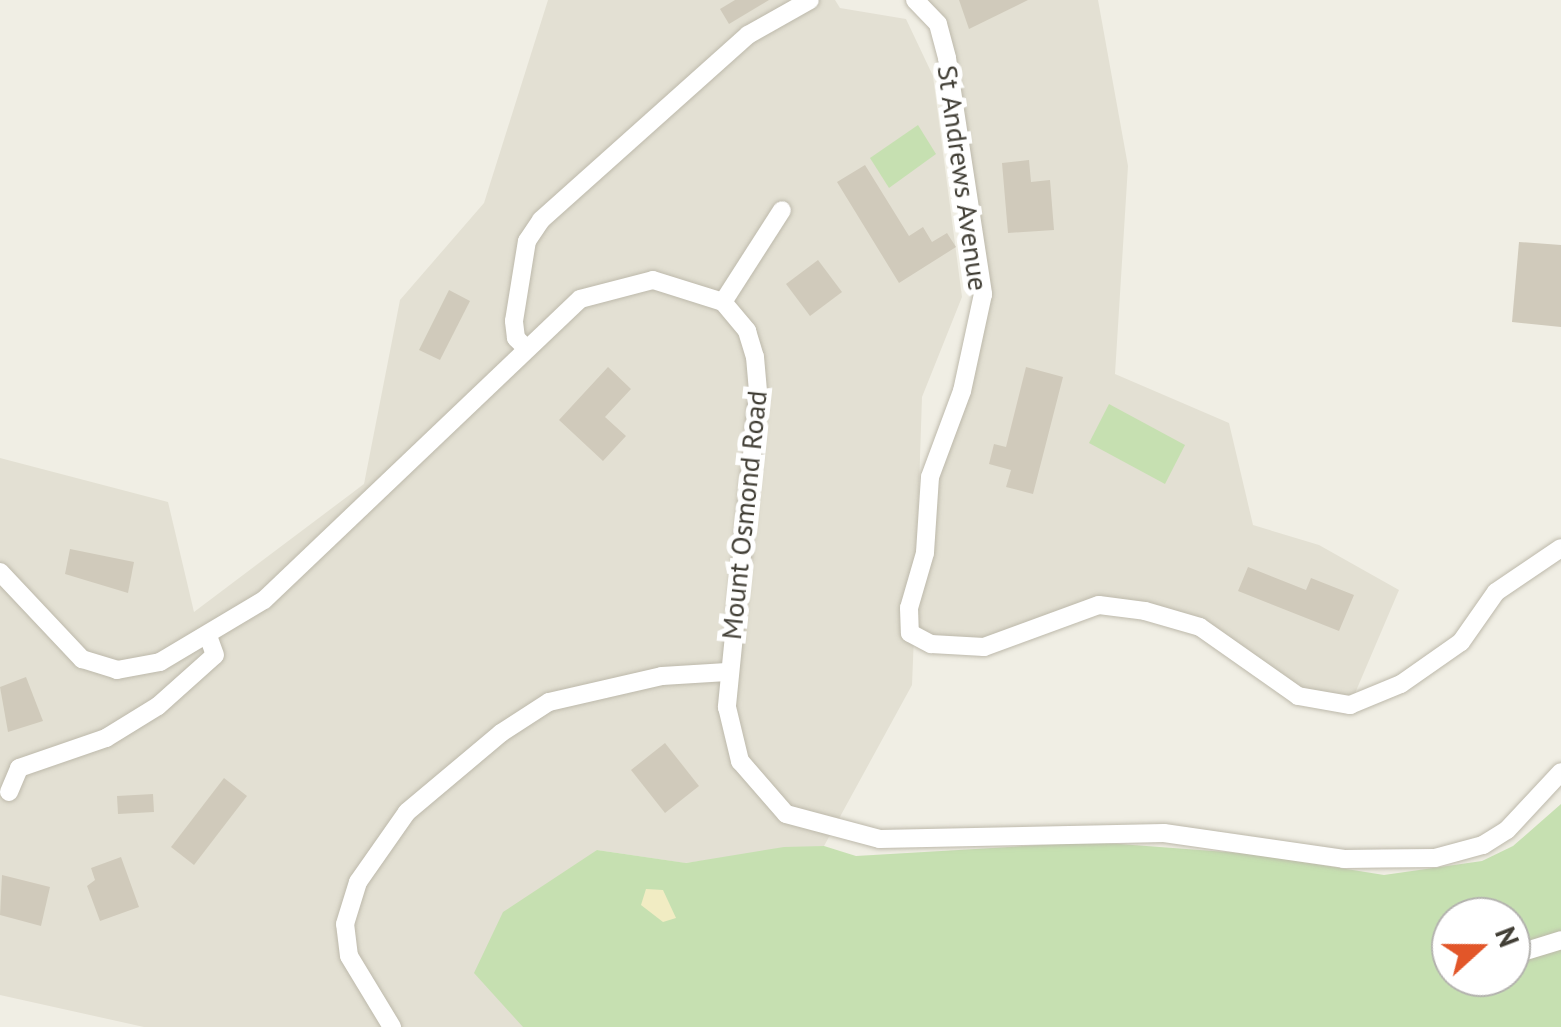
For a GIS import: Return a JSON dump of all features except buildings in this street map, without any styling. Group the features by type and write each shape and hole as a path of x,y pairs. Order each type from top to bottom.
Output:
{"street":[{"path":"525,347 512,331 527,240 541,220 748,36 810,0"},
{"name":"St Andrews Avenue","path":"915,0 938,24 947,58 983,294 962,391 930,477 926,553 908,608 910,633 931,644 984,647 1099,605 1145,610 1200,627 1298,696 1350,705 1401,684 1460,642 1496,592 1561,548"},
{"path":"0,572 73,652 102,668 146,667 208,636 264,600 525,347 580,299 609,286 652,280 723,302 782,210"},
{"name":"Mount Osmond Road","path":"723,302 751,342 758,395 727,672 731,738 753,782 786,814 846,835 1164,832 1344,858 1435,858 1508,830 1561,772"},
{"path":"9,792 19,768 106,738 158,706 214,655 208,636"},
{"path":"392,1027 349,956 345,924 358,882 407,812 550,702 662,676 727,672"},
{"path":"1531,950 1561,940"}],"shaded area":[{"path":"548,0 835,0 840,8 906,19 933,76 962,297 922,397 916,579 930,477 983,294 947,58 915,0 1098,0 1128,166 1115,374 1229,423 1253,525 1319,545 1399,590 1350,705 1298,696 1200,627 1099,605 984,647 914,636 912,685 824,846 685,863 597,850 523,1027 144,1027 0,995 0,458 168,502 194,612 364,484 400,300 484,203"}],"green space":[{"path":"918,125 936,154 889,188 870,158"},
{"path":"1109,404 1185,445 1165,484 1089,443"},
{"path":"1561,804 1561,1027 523,1027 474,973 503,912 597,850 686,863 784,847 824,846 856,856 1093,842 1253,854 1384,875 1482,861 1513,846"}],"sand":[{"path":"646,889 663,890 676,918 663,922 641,905"}]}
